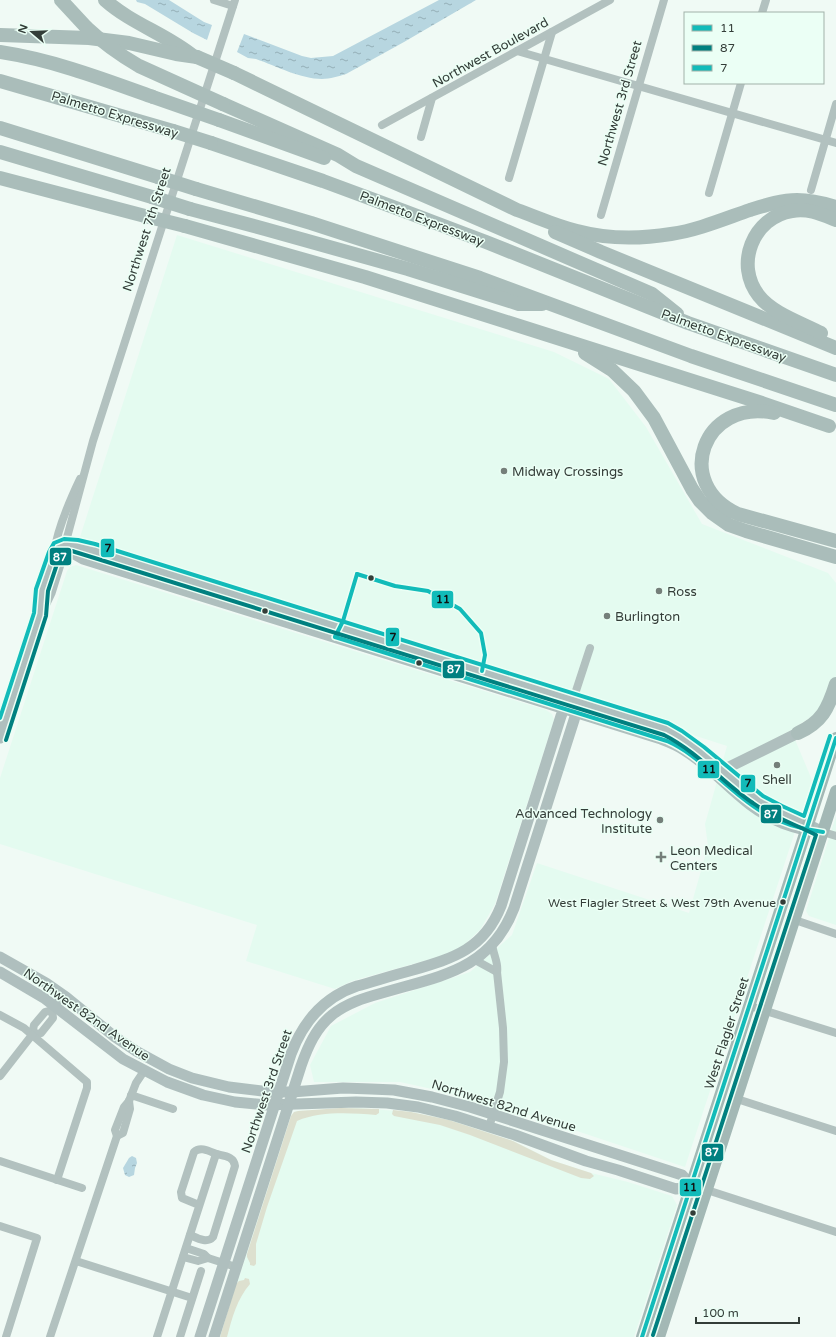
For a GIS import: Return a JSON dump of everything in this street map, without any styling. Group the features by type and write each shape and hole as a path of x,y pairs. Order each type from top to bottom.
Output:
{"highway":[{"path":"61,0 98,38 139,66 338,155 356,166 652,294 688,323"},
{"path":"106,0 129,18 180,45 195,56 234,73 517,210 546,222 598,235 634,237 672,234 786,200 815,202 836,207"},
{"path":"0,35 88,38 129,43 176,54 195,56"},
{"path":"0,52 34,58 78,70 334,162 356,166"},
{"name":"Palmetto Expressway","path":"0,81 173,131 316,179 404,211 688,323 836,375"},
{"path":"0,128 424,259 552,304 691,356 836,405"},
{"path":"0,152 190,209 408,269 519,304 552,304"},
{"path":"0,161 81,182 152,197"},
{"path":"0,178 94,204 184,226 365,277 833,427"},
{"path":"0,188 94,204"},
{"path":"517,210 530,221 594,249 836,348"},
{"path":"836,220 816,212 806,210 791,211 776,216 764,225 754,237 749,250 747,267 752,287 765,303 777,311 836,341"},
{"path":"564,341 605,365 624,380 634,391 654,418 692,489 712,513 729,525 830,556 836,563"},
{"path":"833,427 767,411 740,413 730,417 714,430 703,450 702,464 703,476 711,493 718,502 727,509 752,518 836,541"},
{"path":"798,733 812,726 821,718 829,706 836,684"}],"main road":[{"name":"West Flagler Street","path":"642,1337 836,738"},
{"path":"659,1337 836,791"}],"street":[{"path":"214,0 234,3"},
{"name":"Northwest Boulevard","path":"382,125 610,0"},
{"name":"Northwest 3rd Street","path":"601,215 664,0"},
{"path":"762,12 766,0"},
{"name":"Northwest 7th Street","path":"0,738 40,614 53,584 52,571 55,544 72,496 85,468 234,3"},
{"path":"509,178 552,32"},
{"path":"517,51 836,143"},
{"path":"709,193 741,84"},
{"path":"420,138 432,98"},
{"path":"810,190 836,104"},
{"name":"Northwest 7th Street","path":"40,614 42,590 65,545 81,492 85,468"},
{"path":"65,545 69,551 83,559 573,700 669,731 698,748 723,770 730,782"},
{"path":"54,555 58,548 65,545 73,545 87,549 564,709 655,737 679,747 694,756 730,782 768,806 807,827 836,836"},
{"path":"53,570 68,562 83,559"},
{"path":"564,709 573,700 590,648"},
{"path":"573,700 576,712"},
{"name":"Northwest 3rd Street","path":"200,1337 278,1093 298,1036 313,1015 328,1001 341,993 354,987 449,959 464,952 483,936 501,906 564,709"},
{"name":"Northwest 3rd Street","path":"214,1337 300,1066 308,1046 329,1017 343,1007 365,997 454,972 475,960 492,944 506,925 514,908 576,712"},
{"path":"723,770 798,733"},
{"path":"795,920 836,934"},
{"path":"489,1127 500,1092 504,1062 497,972 498,967 492,944"},
{"name":"Northwest 82nd Avenue","path":"0,957 36,976 63,995 125,1044 150,1060 192,1078 222,1086 278,1093 356,1088 394,1090 445,1099 682,1175 692,1186"},
{"path":"475,960 497,972"},
{"name":"Northwest 82nd Avenue","path":"0,972 29,988 53,1008 112,1051 144,1071 179,1087 216,1098 248,1104 274,1106 356,1102 387,1103 436,1111 489,1127 586,1162 618,1170 676,1189 692,1186 707,1190"},
{"path":"0,1076 32,1035 34,1025 45,1012 53,1008 63,995"},
{"path":"750,1006 836,1033"},
{"path":"0,1016 24,1028 87,1082 87,1088 57,1180"},
{"path":"300,1066 303,1079 316,1090"},
{"path":"50,1337 117,1136 115,1130 124,1107 144,1071"},
{"path":"130,1098 173,1109"},
{"path":"737,1099 836,1131"},
{"path":"190,1235 207,1240 213,1237 235,1166 232,1158 202,1149 198,1149 194,1152 181,1196 184,1200 200,1205"},
{"path":"157,1337 216,1154"},
{"path":"0,1162 82,1188"},
{"path":"707,1190 836,1232"},
{"path":"0,1226 37,1238 6,1337"},
{"path":"186,1248 204,1254 208,1258 236,1267"},
{"path":"183,1257 198,1261 208,1258"},
{"path":"76,1261 192,1298"},
{"path":"180,1337 201,1272"}],"shaded area":[{"path":"177,235 554,352 609,379 646,427 702,524 828,573 836,583 836,676 826,707 791,730 812,780 685,1167 487,1101 400,1082 314,1082 310,1065 331,1026 375,1003 470,972 512,935 537,863 689,913 708,846 705,824 727,746 80,537"},
{"path":"76,565 546,710 552,714 554,720 495,904 480,930 458,949 438,957 352,981 335,989 246,961 257,925 0,844 0,778 67,571 70,567"},
{"path":"836,816 836,925 809,916 806,911"},
{"path":"341,1108 379,1109 379,1113 376,1115 346,1113 326,1114 297,1121 267,1207 256,1244 256,1264 254,1266 250,1265 247,1254 291,1116 294,1112 298,1111"},
{"path":"357,1108 411,1112 449,1120 513,1141 551,1160 672,1196 677,1205 634,1337 220,1337 291,1116 294,1112 298,1111"},
{"path":"393,1110 449,1120 513,1141 551,1160 591,1173 594,1176 590,1179 581,1178 440,1125 394,1116 392,1114"},
{"path":"245,1278 249,1279 250,1284 238,1302 227,1337 220,1337 236,1284"}],"water":[{"path":"136,0 169,0 204,22 212,25 207,40 145,4 137,2"},
{"path":"439,0 476,0 346,74 322,79 306,77 256,59 248,58 237,52 244,34 302,56 311,58 333,56"},
{"path":"132,1156 136,1158 137,1163 134,1175 129,1177 125,1175 123,1168"}],"transit line":[{"name":"7","path":"0,718 34,613 36,589 49,552 54,543 64,539 78,540 95,544 668,723 704,747 763,796 804,816 830,736"},
{"name":"87","path":"6,740 46,616 48,591 59,558 64,552 72,551 664,735 699,758 731,786 760,808 816,835 653,1335"},
{"name":"11","path":"357,574 395,586 428,591 460,609 481,633 485,655 482,671"},
{"name":"11","path":"335,637 343,621 357,574"},
{"name":"11","path":"335,637 667,741 703,764 739,796 763,813 790,825 823,832"},
{"name":"11","path":"642,1337 836,738"}],"place":[{"name":"Midway Crossings","path":"504,471"},
{"name":"Ross","path":"659,591"},
{"name":"Burlington","path":"607,616"},
{"name":"Shell","path":"777,765"},
{"name":"Advanced Technology Institute","path":"660,820"},
{"name":"Leon Medical Centers","path":"661,857"},
{"name":"West Flagler Street & West 79th Avenue","path":"783,902"}]}
